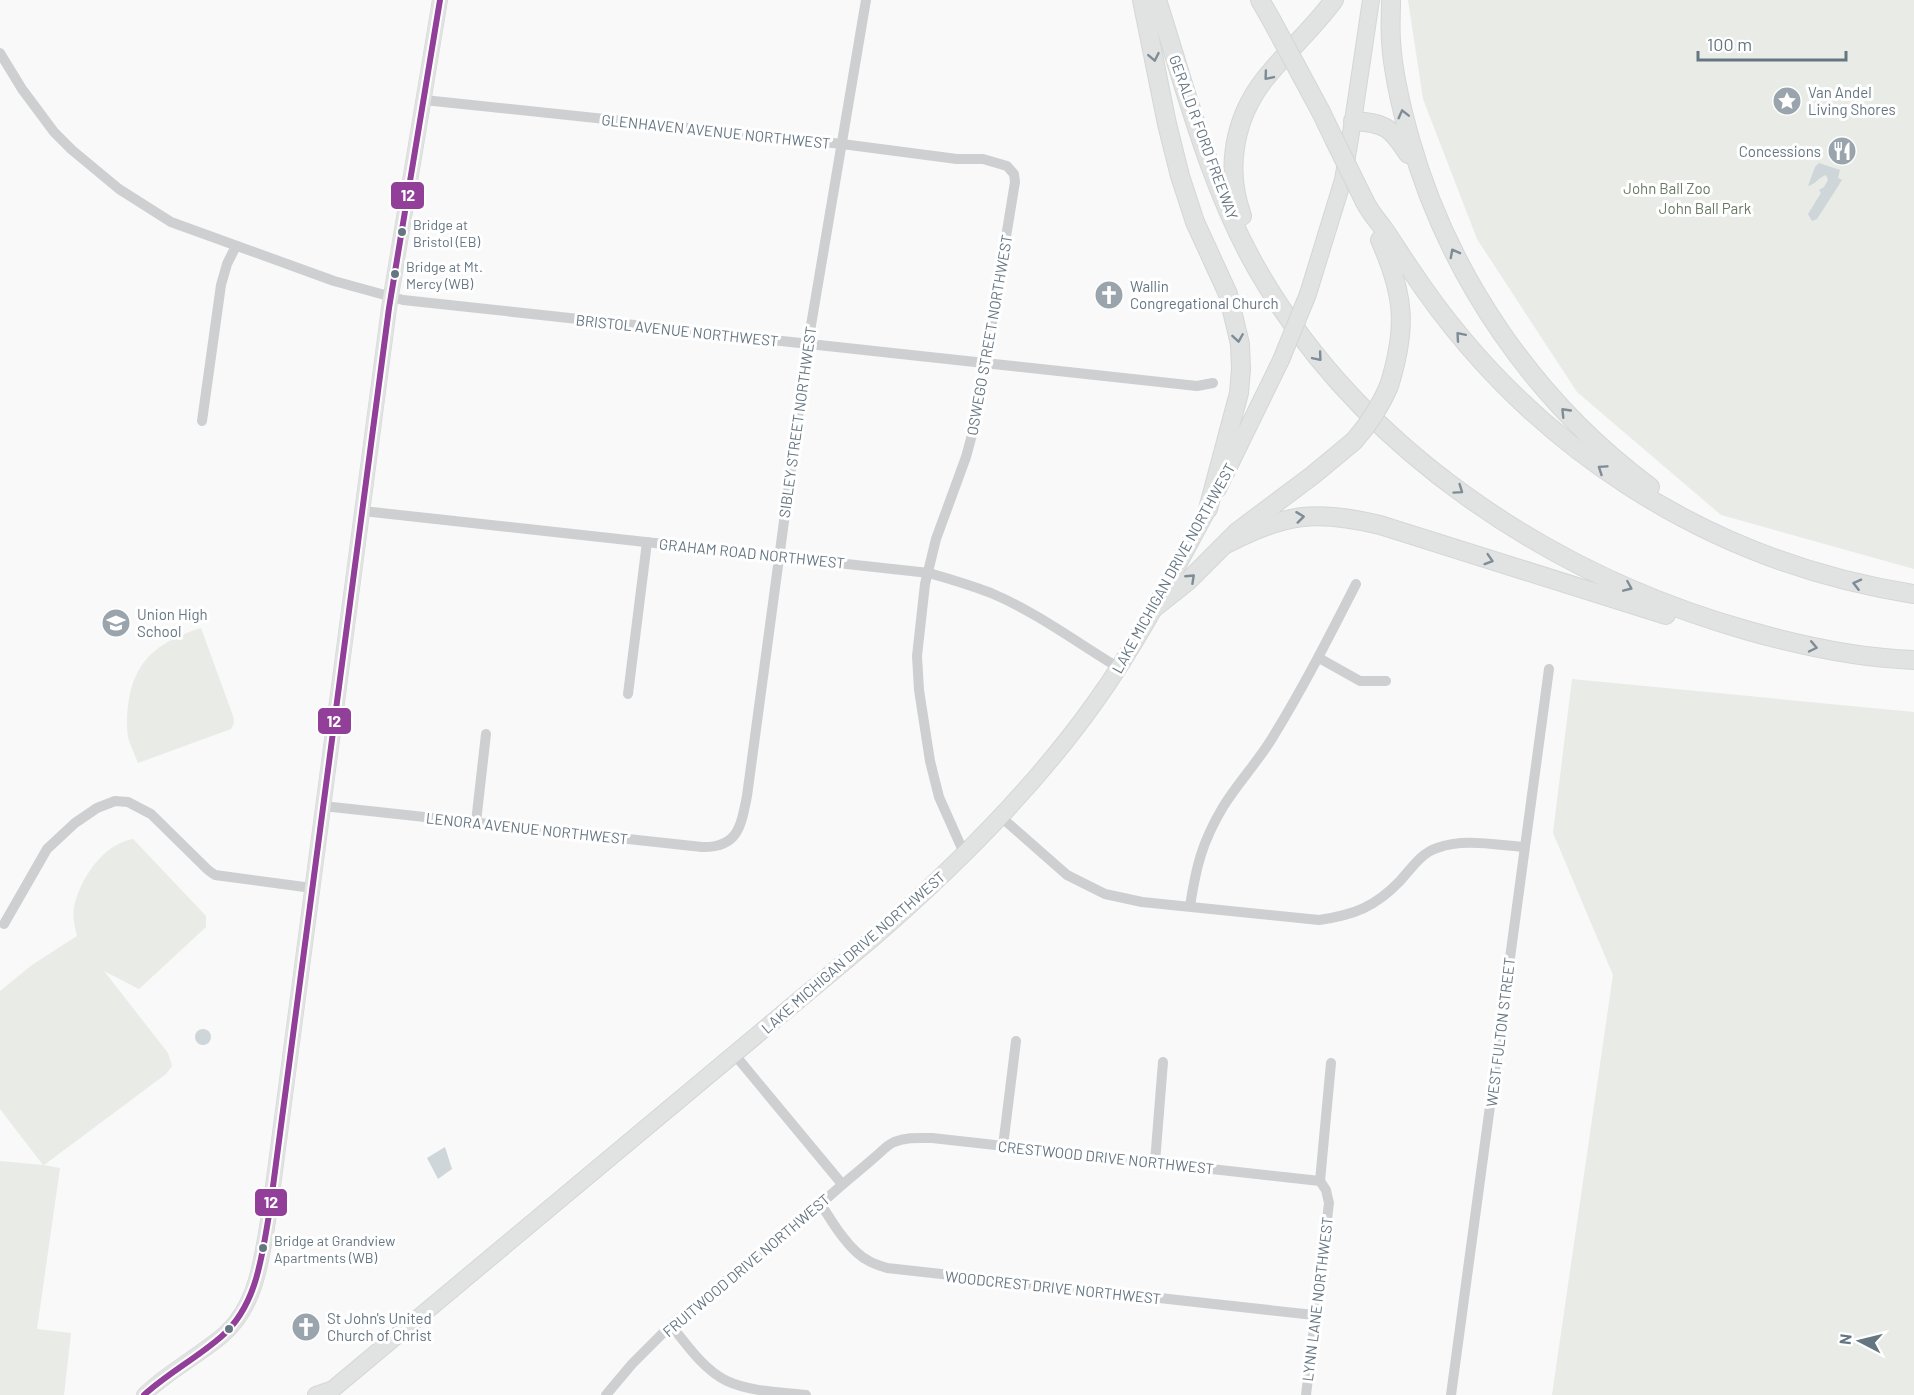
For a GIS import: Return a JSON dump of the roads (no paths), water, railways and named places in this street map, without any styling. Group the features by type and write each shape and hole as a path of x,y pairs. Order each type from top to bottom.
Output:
{"highway":[{"path":"1142,0 1180,176 1195,222 1228,294 1240,344 1239,393 1208,509"},
{"name":"GERALD R FORD FREEWAY","path":"1157,0 1213,173 1236,229 1258,270 1304,341 1358,403 1404,447 1448,482 1511,526 1596,574 1716,622 1785,641 1888,659 1914,660"},
{"path":"1154,608 1188,581 1238,532 1354,441 1379,408 1389,386 1401,342 1402,314 1398,287 1367,205 1321,112 1260,0"},
{"path":"1278,302 1270,275 1238,204 1233,181 1234,153 1238,134 1250,102 1264,81 1334,0"},
{"path":"1391,0 1391,40 1395,76 1401,110 1419,171 1446,238 1483,306 1521,360 1563,410 1599,446 1630,472 1707,530"},
{"path":"1353,121 1372,122 1392,131 1419,171"},
{"path":"1367,205 1425,292 1494,376 1593,463 1677,516 1757,552 1820,574 1873,588 1914,594"},
{"path":"1226,544 1272,523 1298,517 1328,515 1352,519 1380,525 1747,640 1785,641"}],"main road":[{"path":"144,1395 223,1336 242,1311 254,1286 260,1265 270,1209 391,297 440,0"},
{"name":"LAKE MICHIGAN DRIVE NORTHWEST","path":"316,1395 332,1392 908,908 1001,817 1058,751 1096,702 1154,608 1208,509 1281,360 1308,294 1343,180 1371,0"}],"street":[{"name":"SIBLEY STREET NORTHWEST","path":"729,841 740,825 747,796 808,343 866,0"},
{"name":"BRISTOL AVENUE NORTHWEST","path":"0,53 22,89 54,132 118,189 171,222 334,281 391,297 1197,386 1213,384"},
{"name":"GLENHAVEN AVENUE NORTHWEST","path":"424,100 842,144 957,159 983,159 1007,166"},
{"name":"OSWEGO STREET NORTHWEST","path":"964,853 939,797 930,761 919,690 917,656 926,584 936,539 969,448 976,420 1015,182 1014,174 1007,166"},
{"path":"201,421 221,285 227,264 236,246"},
{"name":"GRAHAM ROAD NORTHWEST","path":"363,511 929,573 992,594 1050,624 1119,668"},
{"path":"628,694 647,542"},
{"path":"1190,906 1195,870 1209,833 1223,806 1269,743 1318,658 1356,584"},
{"path":"1318,658 1360,681 1386,681"},
{"name":"WEST FULTON STREET","path":"1451,1395 1549,669"},
{"path":"476,822 486,734"},
{"path":"4,924 47,849 75,823 97,808 115,801 128,802 151,814 215,875 312,888"},
{"name":"LENORA AVENUE NORTHWEST","path":"323,806 702,847 714,848 729,841"},
{"path":"1001,817 1067,875 1105,894 1142,902 1319,920 1348,915 1374,903 1399,883 1416,862 1435,848 1453,843 1524,847"},
{"path":"1003,1146 1016,1041"},
{"path":"735,1055 842,1184"},
{"path":"1155,1162 1163,1062"},
{"name":"LYNN LANE NORTHWEST","path":"1306,1395 1329,1203 1326,1190 1320,1181 1331,1063"},
{"name":"CRESTWOOD DRIVE NORTHWEST","path":"892,1143 915,1137 1320,1181"},
{"name":"FRUITWOOD DRIVE NORTHWEST","path":"606,1395 632,1364 671,1325 821,1204 892,1143"},
{"name":"WOODCREST DRIVE NORTHWEST","path":"821,1204 832,1223 860,1255 886,1269 1314,1315"},
{"path":"671,1325 696,1354 726,1381 751,1388 806,1395"}],"place":[{"name":"Van Andel Living Shores","path":"1787,101"},
{"name":"Concessions","path":"1842,151"},
{"name":"Bridge at Bristol (EB)","path":"402,232"},
{"name":"Bridge at Mt. Mercy (WB)","path":"395,274"},
{"name":"Wallin Congregational Church","path":"1109,295"},
{"name":"Union High School","path":"116,623"},
{"name":"Bridge at Grandview Apartments (WB)","path":"263,1248"},
{"name":"St John's United Church of Christ","path":"306,1327"}],"park label":[{"name":"John Ball Zoo","path":"1667,188"},
{"name":"John Ball Park","path":"1705,208"}]}
